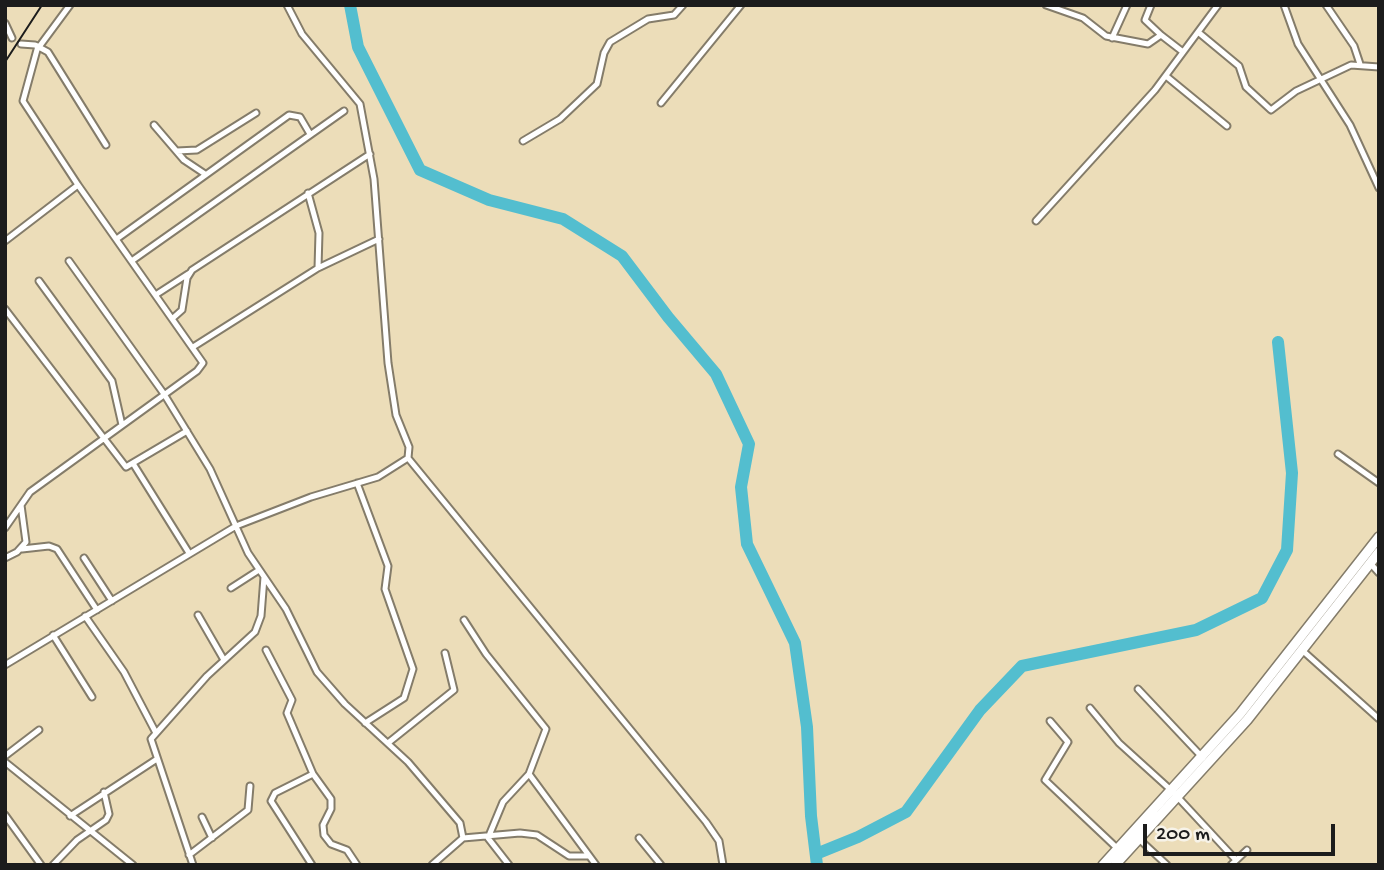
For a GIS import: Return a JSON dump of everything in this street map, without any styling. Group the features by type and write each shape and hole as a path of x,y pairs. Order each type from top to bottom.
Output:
{"main road":[{"path":"1115,865 1280,665 1379,537"},
{"path":"1103,865 1175,795 1303,651 1379,551"}],"street":[{"path":"5,528 17,516 21,505 39,484 202,366 193,347 78,185 23,101 38,46 70,5"},
{"path":"287,5 302,34 356,96 370,154 379,239 385,346 392,393 409,447 408,458 706,822 719,841 723,865"},
{"path":"523,141 560,119 597,84 604,52 610,42 649,19 674,15 683,5"},
{"path":"661,103 741,5"},
{"path":"1046,5 1083,18 1112,38 1148,44 1161,35"},
{"path":"1112,38 1127,5"},
{"path":"1143,5 1150,5 1145,20 1183,51"},
{"path":"1036,221 1166,76 1218,5"},
{"path":"1284,5 1298,44 1350,125 1379,188"},
{"path":"1326,5 1354,46 1360,64"},
{"path":"5,23 12,38"},
{"path":"1198,32 1239,66 1246,88 1271,110 1296,91 1322,79 1360,64 1379,67"},
{"path":"21,44 38,46 57,66 106,145"},
{"path":"1166,76 1227,126"},
{"path":"133,260 344,111"},
{"path":"177,151 197,150 256,113"},
{"path":"118,239 205,174 293,114 300,117 310,134"},
{"path":"154,125 177,151 205,174"},
{"path":"157,294 370,154"},
{"path":"5,241 78,185"},
{"path":"308,193 319,233 318,268"},
{"path":"5,228 11,236"},
{"path":"193,347 318,268 379,239"},
{"path":"69,261 164,394 210,469 259,570 286,608 317,672 365,723 422,777 460,822 463,838"},
{"path":"173,318 182,310 188,274"},
{"path":"39,281 112,381 122,425"},
{"path":"5,309 123,465 129,468 187,431"},
{"path":"1338,454 1379,483"},
{"path":"5,665 236,526 387,473 408,458"},
{"path":"134,465 189,553"},
{"path":"357,483 388,566 385,589 413,669 404,698 365,723"},
{"path":"21,505 27,537 22,549"},
{"path":"5,558 22,549 49,546 57,549 97,610"},
{"path":"84,558 112,601"},
{"path":"1370,563 1379,573"},
{"path":"231,588 259,570"},
{"path":"192,865 151,743 156,733 225,660 249,640 259,625 264,577"},
{"path":"198,615 225,660"},
{"path":"85,616 124,672 156,733"},
{"path":"464,620 491,660 544,724 545,736 529,774 503,803 488,838"},
{"path":"53,635 92,697"},
{"path":"266,650 292,700 287,713 313,774 332,804 323,825 324,835 331,844 347,850 357,865"},
{"path":"1303,651 1379,719"},
{"path":"388,743 454,690 445,653"},
{"path":"1138,689 1203,758"},
{"path":"1090,708 1134,758 1175,795 1236,860"},
{"path":"1050,721 1068,742 1045,780 1118,849"},
{"path":"5,756 39,730"},
{"path":"70,816 157,760"},
{"path":"5,762 132,865"},
{"path":"312,865 271,801 275,793 313,774"},
{"path":"529,774 596,865"},
{"path":"189,855 248,810 250,786"},
{"path":"53,865 108,817 104,792"},
{"path":"5,815 41,865"},
{"path":"202,817 212,838"},
{"path":"436,864 463,838 488,838 520,833 537,835 569,856 589,856"},
{"path":"488,838 509,865"},
{"path":"639,838 661,865"},
{"path":"1139,839 1167,865"},
{"path":"1231,865 1247,850"}],"waterway":[{"path":"350,5 358,47 420,170 489,200 563,219 622,256 716,374 749,444 741,487 747,544 795,643 807,727 811,816 817,865"},
{"path":"816,854 858,837 906,812 980,710 1022,666 1196,630 1262,598 1287,550 1292,473 1278,342"}],"railway":[{"path":"5,62 42,5"}]}
